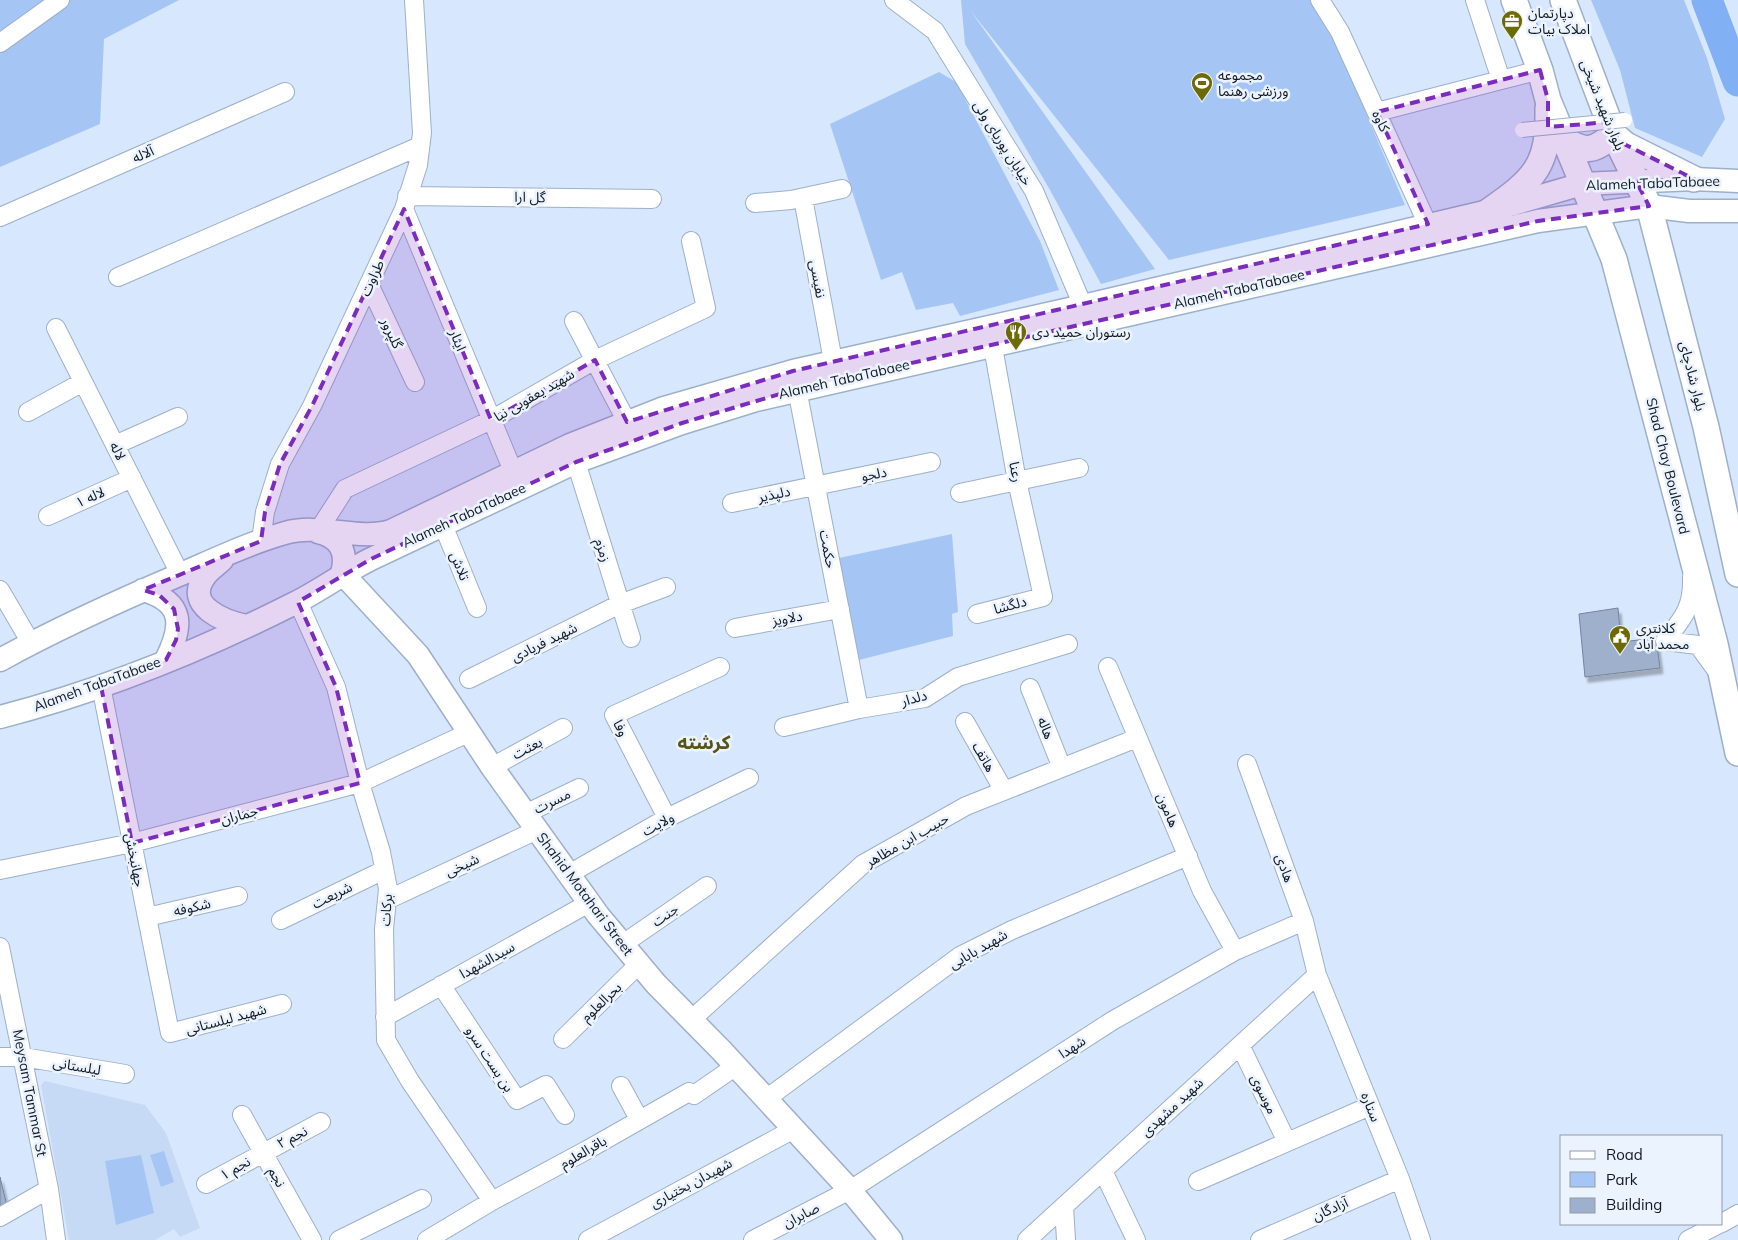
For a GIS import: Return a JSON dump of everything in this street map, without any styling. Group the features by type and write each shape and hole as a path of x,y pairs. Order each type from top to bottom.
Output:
{"main road":[{"path":"1514,0 1540,70 1548,100 1582,184"},
{"name":"بلوار شهید شیخی","path":"1563,0 1619,128 1636,181"},
{"path":"1489,210 1521,189 1534,173 1544,153 1548,132 1548,100"},
{"path":"1565,140 1580,149 1594,149 1619,128 1626,145 1694,179"},
{"name":"بلوار شادچای","path":"1636,181 1649,206 1706,427 1738,574"},
{"name":"Shad Chay Boulevard","path":"1582,184 1614,259 1691,559 1715,644 1738,753"}],"street":[{"path":"0,43 60,0"},
{"name":"طراوت","path":"261,541 265,512 280,464 312,406 369,284 406,202 418,165 420,146 420,83 414,0"},
{"name":"خیابان پوریای ولی","path":"894,0 934,31 1034,191 1083,306"},
{"name":"کاوه","path":"1320,0 1340,32 1432,234"},
{"path":"1475,0 1501,80"},
{"path":"1377,112 1540,70"},
{"name":"آلاله","path":"0,216 285,92"},
{"path":"1522,130 1619,128"},
{"path":"118,277 420,146"},
{"name":"Alameh TabaTabaee","path":"0,660 143,590 231,552 288,532 366,535 391,531 516,480 573,453 737,386 795,380 991,337 1432,234 1489,210 1582,184 1694,179 1738,181"},
{"path":"755,203 803,198 842,189"},
{"name":"نفیسی","path":"803,198 836,370"},
{"name":"گل ارا","path":"406,202 652,200"},
{"name":"ایثار","path":"406,202 516,480"},
{"name":"Alameh TabaTabaee","path":"991,337 1083,306 1432,234 1649,206 1689,211 1738,211"},
{"name":"شهید یعقوبی نیا","path":"318,532 345,489 491,420 595,360 706,308 691,241"},
{"name":"گلپرور","path":"369,284 415,382"},
{"path":"574,321 630,431"},
{"name":"لاله","path":"56,328 180,574"},
{"name":"رعنا","path":"991,337 1018,482 1044,596"},
{"name":"حکمت","path":"795,380 859,709"},
{"path":"28,412 83,382"},
{"path":"115,445 178,417"},
{"name":"زمزم","path":"573,453 631,638"},
{"name":"دلجو","path":"816,486 932,462"},
{"path":"960,493 1079,468"},
{"name":"لاله ۱","path":"48,516 132,478"},
{"name":"Alameh TabaTabaee","path":"0,717 100,686 247,626 298,602 342,573 443,525 516,480"},
{"name":"دلپذیر","path":"732,503 816,486"},
{"name":"تلاش","path":"443,525 477,608"},
{"path":"318,532 328,534 338,541 343,551 345,562 342,573"},
{"path":"231,552 204,577 199,590 201,598 210,613 229,623 247,626"},
{"path":"1691,559 1692,590 1689,606 1684,618 1665,641 1698,645 1722,678"},
{"name":"Shahid Motahari Street","path":"342,573 418,655 468,733 589,903 622,944 850,1190 891,1240"},
{"name":"شهید فریادی","path":"469,679 620,604 666,587"},
{"path":"0,590 32,643"},
{"path":"143,590 159,594 167,600 178,618 176,640 166,660"},
{"name":"دلگشا","path":"977,614 1044,596"},
{"name":"برکات","path":"298,602 336,687 360,783 381,852 388,889 384,929 386,1040 410,1081 492,1201"},
{"name":"دلاویز","path":"735,628 840,609"},
{"name":"دلدار","path":"784,728 859,709 926,698 958,678 1068,644"},
{"name":"وفا","path":"667,818 614,715 720,667"},
{"name":"هامون","path":"1108,667 1202,890 1235,951"},
{"name":"جهانبخش","path":"100,686 170,1033"},
{"name":"هاله","path":"1030,688 1062,768"},
{"name":"هاتف","path":"965,722 1004,791"},
{"name":"بعثت","path":"492,767 563,728"},
{"name":"جماران","path":"0,870 132,843 360,783 468,733"},
{"name":"حبیب ابن مظاهر","path":"691,1020 863,864 966,806 1137,738"},
{"name":"هادی","path":"1247,764 1304,921 1317,975"},
{"name":"ولایت","path":"568,874 667,818 749,778"},
{"name":"مسرت","path":"531,822 579,788"},
{"name":"شیخی","path":"387,900 531,822"},
{"name":"شهید بابایی","path":"766,1099 960,956 1012,930 1188,856"},
{"name":"شریعت","path":"281,920 384,870"},
{"name":"جنت","path":"622,944 707,886"},
{"name":"شکوفه","path":"147,917 238,896"},
{"name":"سیدالشهدا","path":"385,1017 589,903"},
{"name":"شهدا","path":"850,1190 1112,1021 1235,951 1304,921"},
{"name":"Meysam Tammar St","path":"0,946 49,1189 56,1240"},
{"name":"بحرالعلوم","path":"563,1039 640,964"},
{"name":"شهید مشهدی","path":"1027,1240 1317,975"},
{"name":"ستاره","path":"1317,975 1400,1178 1420,1240"},
{"name":"بن بست سرو","path":"441,985 517,1100 546,1085 565,1116"},
{"name":"شهید لیلستانی","path":"170,1033 282,1004"},
{"name":"موسوی","path":"1240,1045 1287,1142"},
{"name":"لیلستانی","path":"0,1057 23,1057 125,1074"},
{"name":"باقرالعلوم","path":"427,1240 492,1201 587,1150 639,1119 689,1092 694,1095 736,1066"},
{"path":"621,1086 639,1119"},
{"path":"1198,1181 1370,1106"},
{"name":"نجم","path":"242,1115 312,1240"},
{"name":"نجم ۲","path":"263,1152 321,1122"},
{"name":"شهیدان بختیاری","path":"588,1240 794,1129"},
{"name":"نجم ۱","path":"206,1184 263,1152"},
{"path":"1102,1171 1136,1240"},
{"name":"آزادگان","path":"1260,1240 1400,1178"},
{"path":"0,1217 49,1189"},
{"name":"صابران","path":"753,1240 850,1190"},
{"path":"340,1240 422,1199"},
{"path":"1064,1206 1066,1240"},
{"path":"1723,1222 1738,1214"},
{"path":"1688,1240 1717,1225"}],"highlighted area":[{"path":"1540,70 1548,100 1548,127 1609,122 1614,135 1626,145 1694,179 1636,181 1649,206 1538,221 797,389 682,423 576,462 371,559 298,602 336,687 360,783 132,843 101,686 166,660 176,640 178,629 174,609 159,595 143,590 261,541 265,512 280,464 312,406 404,209 491,420 595,360 627,422 793,371 1428,224 1377,112"}],"shaded area":[{"path":"45,1081 145,1105 166,1133 200,1228 180,1237 174,1229 155,1240 69,1240 41,1085"}],"green space":[{"path":"0,0 179,0 104,39 100,124 0,167"},
{"name":"مجموعه ورزشی رهنما","path":"961,0 1318,0 1405,205 1169,260 970,10 1155,269 1101,284 1050,190 965,44"},
{"path":"1591,0 1684,0 1707,58 1725,119 1702,157 1635,128 1620,70"},
{"path":"939,72 956,82 1040,241 1059,290 960,316 953,303 916,310 902,272 881,280 830,124"},
{"path":"952,534 958,612 952,614 953,636 859,660 839,558"},
{"path":"164,1151 174,1182 161,1187 150,1155"},
{"path":"141,1155 154,1213 116,1225 105,1161"}],"building":[{"name":"کلانتری محمد آباد","path":"1618,608 1621,642 1656,638 1660,668 1585,677 1579,614"},
{"path":"0,1177 7,1206 0,1210"}],"waterway":[{"path":"1707,0 1738,81"}],"place":[{"name":"دپارتمان املاک بیات","path":"1512,40"},
{"name":"مجموعه ورزشی رهنما","path":"1202,102"},
{"name":"رستوران حمید دی","path":"1016,351"},
{"name":"کلانتری محمد آباد","path":"1620,655"}],"district":[{"name":"کرشته","path":"704,742"}]}
